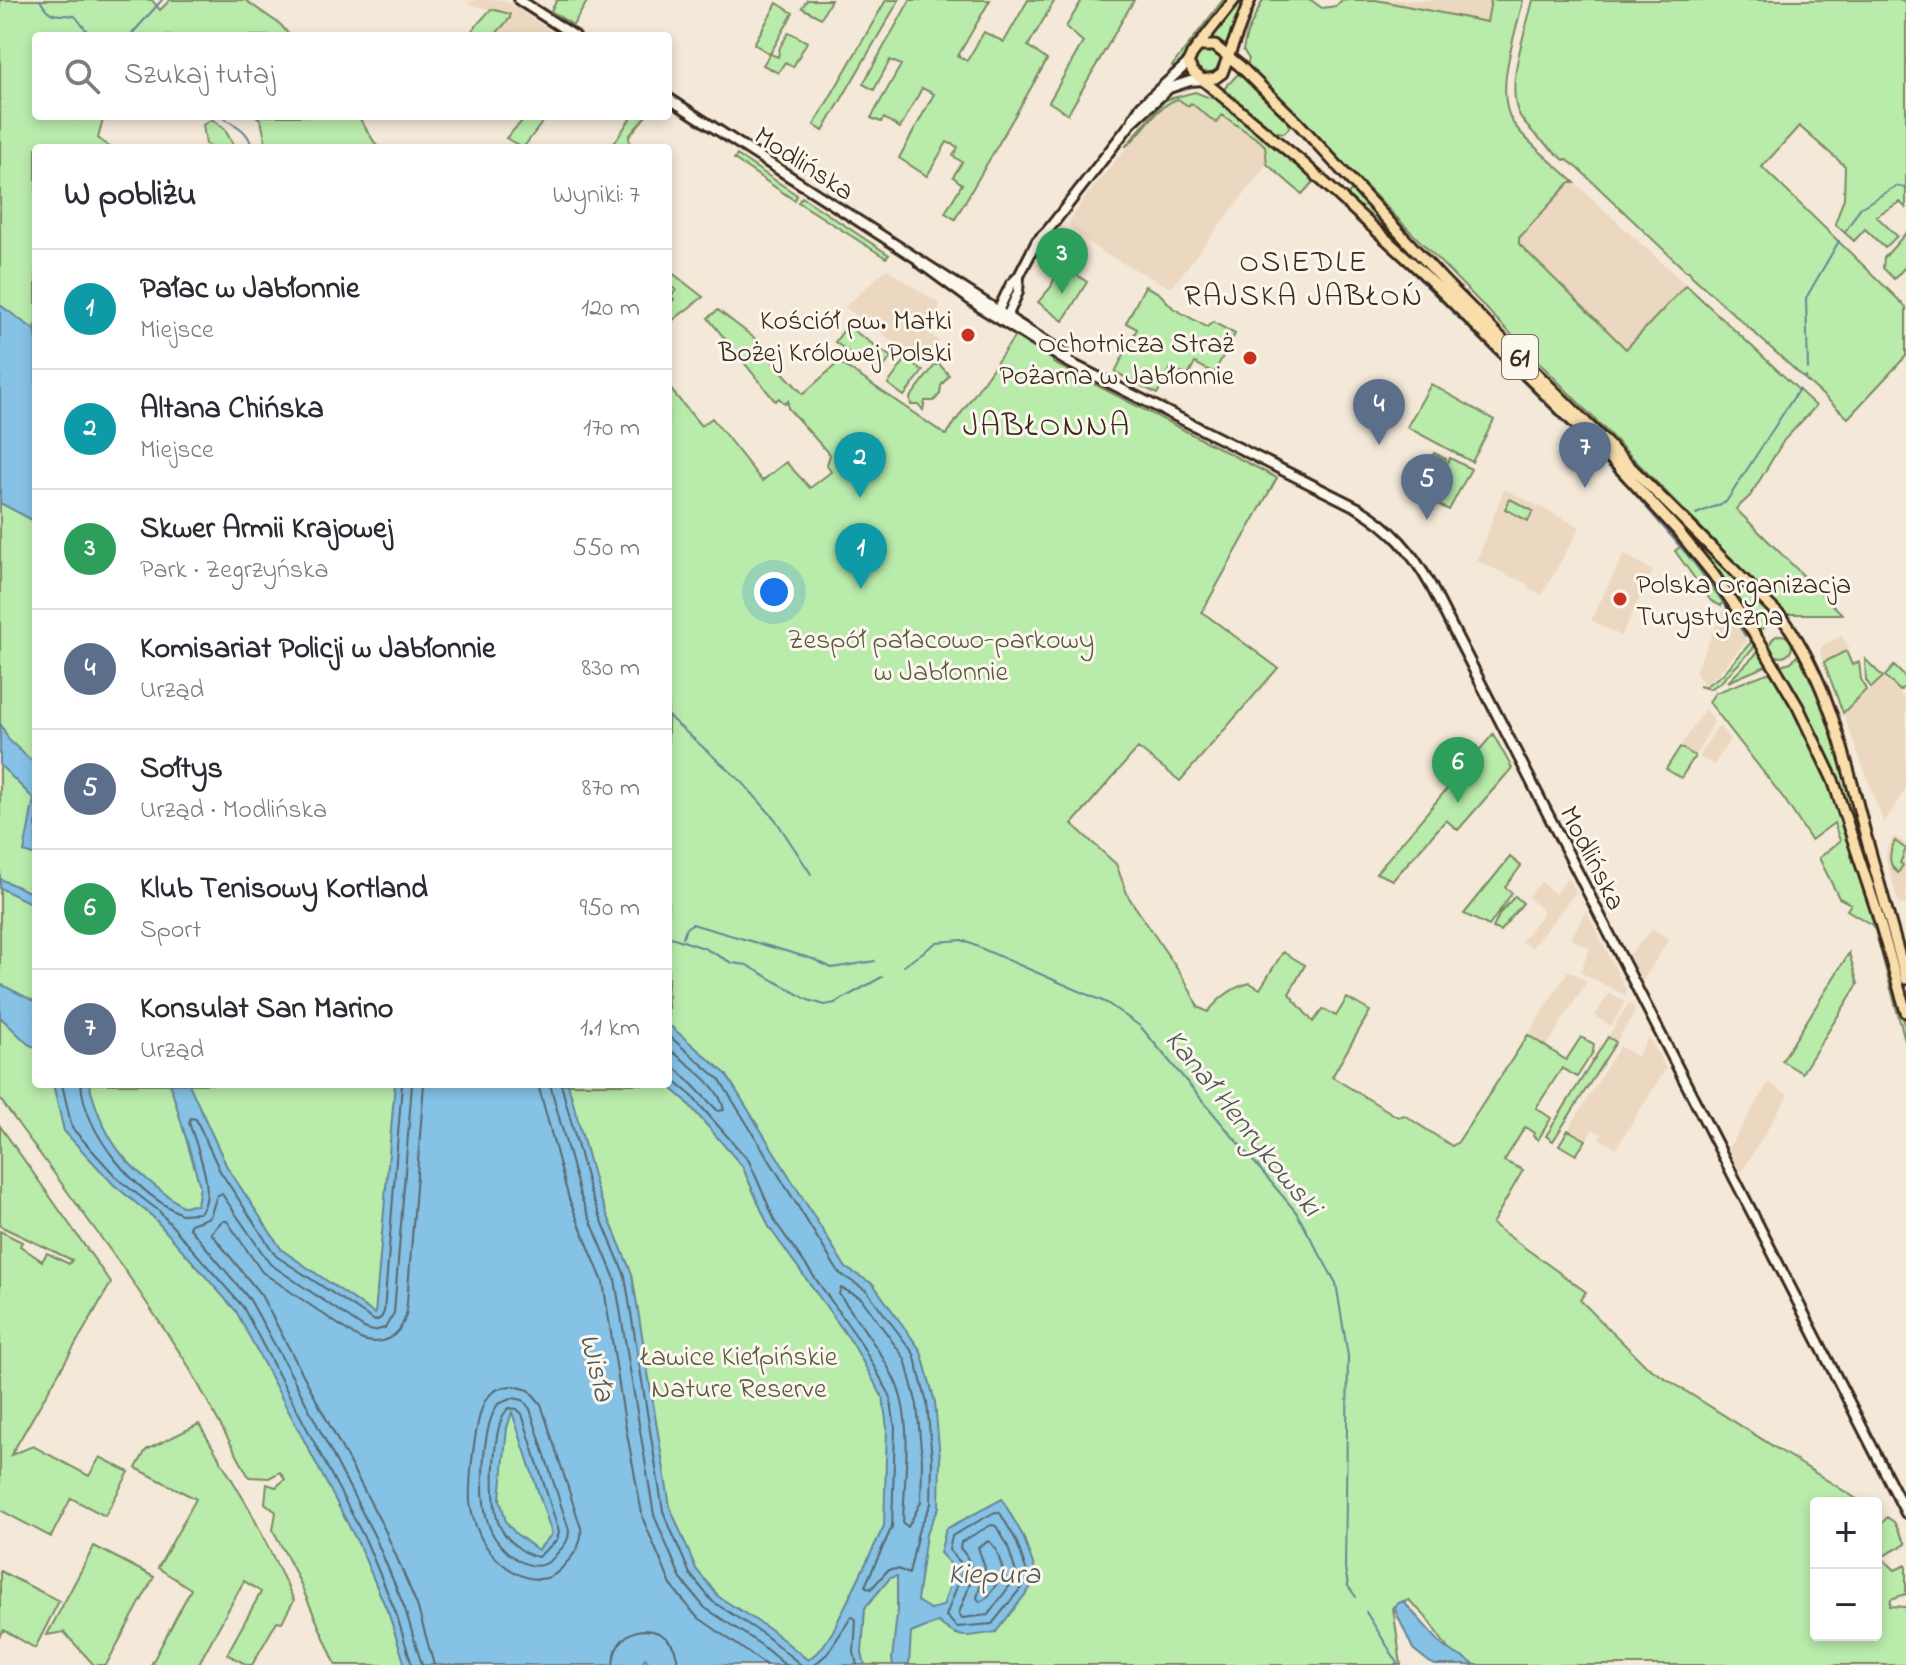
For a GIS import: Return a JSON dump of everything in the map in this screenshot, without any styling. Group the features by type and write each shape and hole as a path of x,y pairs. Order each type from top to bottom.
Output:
{"main road":[{"path":"519,0 569,32"},
{"path":"1000,315 1011,284 1019,276 1041,235 1132,122 1141,106 1188,63 1234,0"},
{"path":"1132,122 1166,90 1186,82 1219,76 1250,0"},
{"path":"1198,46 1212,45 1229,57"},
{"name":"61","path":"1229,57 1298,123 1455,292 1784,620 1827,702 1843,748 1906,979"},
{"name":"61","path":"1188,63 1203,80 1303,163 1424,274 1617,465 1695,550 1761,644 1798,707 1833,780 1906,1012"},
{"name":"Modlińska","path":"672,101 1091,373 1357,507 1387,526 1420,566 1906,1512"},
{"path":"1000,315 1018,292 1019,276"}],"shaded area":[{"path":"474,0 504,0 551,31 498,32 510,14 467,4"},
{"path":"1376,0 1491,0 1488,22"},
{"path":"1178,99 1221,115 1260,141 1265,146 1267,164 1171,288 1100,251 1070,227 1069,222 1084,199 1163,103"},
{"path":"1570,183 1575,183 1686,285 1626,350 1519,244 1519,239"},
{"path":"887,269 939,304 939,314 926,331 939,341 922,362 845,307"},
{"path":"1504,489 1580,527 1542,595 1527,587 1528,584 1477,561"},
{"path":"1624,554 1653,571 1621,636 1591,620"},
{"path":"1724,608 1746,641 1717,675 1704,684 1695,672"},
{"path":"1841,636 1850,648 1823,662 1820,653 1822,646"},
{"path":"1883,677 1906,700 1906,788 1884,823 1843,713"},
{"path":"1705,709 1713,718 1713,724 1695,756 1680,747"},
{"path":"1717,727 1730,739 1714,765 1699,757"},
{"path":"1894,836 1906,844 1906,904 1899,905 1886,858"},
{"path":"1568,878 1576,892 1532,947 1521,942 1544,912 1528,897 1541,882 1555,894"},
{"path":"1586,911 1626,990 1625,995 1580,972 1590,948 1571,939"},
{"path":"1653,929 1669,939 1642,982 1629,955"},
{"path":"1568,971 1587,981 1546,1047 1528,1035"},
{"path":"1609,993 1625,1002 1611,1026 1595,1016"},
{"path":"1629,1003 1636,1010 1616,1042 1608,1037"},
{"path":"1649,1037 1666,1069 1616,1148 1599,1138 1602,1134 1593,1129 1586,1140 1568,1130 1620,1046 1637,1057"},
{"path":"1769,1083 1788,1095 1741,1173 1728,1149"}],"green space":[{"path":"0,0 152,0 160,10 170,0 245,0 287,32 32,32 32,120 103,120 98,138 105,144 32,144 32,1088 672,1088 672,391 701,426 712,418 762,481 786,462 810,488 831,472 827,465 830,455 788,408 788,401 785,404 779,398 775,401 708,318 718,310 770,350 773,362 803,394 839,362 946,435 1015,336 1053,360 1053,363 1277,478 1202,612 1278,668 1180,781 1138,748 1072,824 1116,864 1128,896 1186,982 1198,1007 1208,1012 1227,994 1250,983 1260,989 1283,952 1305,965 1289,994 1313,1022 1323,1009 1336,1016 1347,998 1370,1011 1332,1077 1398,1117 1404,1115 1452,1146 1458,1142 1528,1035 1566,1060 1581,1037 1594,1044 1593,1052 1577,1077 1562,1068 1536,1108 1551,1118 1538,1140 1525,1127 1504,1161 1523,1170 1492,1224 1586,1292 1580,1300 1646,1366 1853,1497 1810,1497 1810,1641 1882,1641 1882,1558 1895,1570 1906,1565 1906,1594 1891,1599 1890,1606 1906,1607 1906,1665 1472,1665 1451,1653 1425,1616 1409,1600 1393,1607 1401,1665 336,1665 273,1530 276,1512 265,1503 267,1484 276,1487 285,1479 280,1472 269,1478 249,1477 186,1362 126,1272 0,1099"},
{"path":"557,0 588,0 573,25 551,11"},
{"path":"807,0 831,0 821,18 802,8"},
{"path":"886,0 899,0 823,131 814,125"},
{"path":"910,0 990,0 958,56 967,61 984,32 1004,42 1028,0 1055,0 1028,46 1047,60 955,219 945,213 962,184 953,177 962,162 953,156 958,147 947,142 927,176 899,158 934,94 922,88 900,128 884,118 881,122 871,118 901,65 890,60 874,90 863,84"},
{"path":"1082,0 1134,0 1068,114 1049,102 1083,42 1066,27"},
{"path":"1223,0 1228,0 1189,49 1178,70 1172,66"},
{"path":"1239,0 1247,0 1227,52 1208,41"},
{"path":"1263,0 1311,0 1322,8 1336,6 1342,0 1376,0 1487,22 1491,0 1523,0 1505,82 1509,114 1529,142 1575,183 1569,183 1519,238 1519,244 1626,349 1686,285 1816,406 1784,440 1750,496 1736,509 1842,614 1786,614 1247,65 1249,59 1243,50 1247,33"},
{"path":"1533,0 1902,0 1906,3 1906,208 1900,202 1876,216 1897,236 1885,248 1865,229 1854,241 1835,224 1844,198 1845,166 1799,126 1762,167 1906,307 1906,356 1848,418 1524,122 1516,104 1515,75"},
{"path":"777,3 793,13 770,54 754,44"},
{"path":"491,9 510,14 498,32 471,32"},
{"path":"789,32 807,42 793,67 785,62 778,73 763,65 770,54 778,57"},
{"path":"1208,48 1218,52 1222,62 1218,72 1208,76 1198,72 1194,62 1198,52"},
{"path":"1240,72 1288,120 1289,128 1284,133 1271,131 1222,91"},
{"path":"1195,92 1210,98 1217,96 1316,179 1302,194 1267,164 1265,146 1260,141 1222,115 1216,123 1191,103 1188,106 1178,99 1162,108 1125,147 1165,100"},
{"path":"213,120 225,130 233,144 206,144 203,125"},
{"path":"261,120 360,120 376,144 266,144"},
{"path":"523,120 544,120 526,144 516,144 506,138"},
{"path":"629,120 643,120 629,136 630,144 614,144"},
{"path":"737,155 797,195 794,200 734,159"},
{"path":"1351,191 1360,194 1778,619 1758,631 1728,584 1680,523 1353,204 1348,195"},
{"path":"802,197 889,255 886,258 798,202"},
{"path":"1906,233 1906,266 1894,279 1883,268 1884,258"},
{"path":"1060,263 1087,282 1063,321 1038,302 1051,287"},
{"path":"672,273 703,297 672,321 672,295 676,290 672,287"},
{"path":"1145,286 1159,293 1173,308 1207,327 1213,322 1235,334 1214,373 1195,363 1188,376 1171,368 1157,394 1115,372 1137,329 1126,323"},
{"path":"847,326 891,357 879,374 835,342"},
{"path":"906,359 923,371 904,396 888,384"},
{"path":"939,364 949,375 941,386 940,394 934,401 925,401 923,410 919,405 911,405 910,398"},
{"path":"1431,384 1494,420 1472,462 1407,427"},
{"path":"1434,453 1446,459 1436,481 1423,475"},
{"path":"1450,458 1471,469 1449,510 1429,500"},
{"path":"1510,499 1533,511 1528,521 1505,509"},
{"path":"1681,546 1723,602 1721,606 1711,601 1675,551"},
{"path":"1777,635 1785,635 1792,646 1785,657 1777,657 1770,650 1770,642"},
{"path":"1753,640 1753,649 1720,683 1709,689 1699,686 1704,687 1723,674"},
{"path":"1759,651 1768,665 1728,682"},
{"path":"1846,651 1852,665 1859,662 1866,690 1843,713 1824,662"},
{"path":"1799,654 1828,719 1843,763 1906,989 1906,999 1846,807 1777,666 1791,662"},
{"path":"1865,659 1883,677 1871,688 1866,680"},
{"path":"1894,666 1906,678 1906,685 1900,691 1885,676"},
{"path":"1767,673 1772,674 1791,707 1837,808 1898,997 1906,1044 1875,930 1847,910 1851,904 1839,898 1819,858 1840,841 1834,823 1811,840 1785,800 1709,702 1715,693"},
{"path":"1493,734 1512,768 1458,830 1446,820 1393,880 1376,873"},
{"path":"1680,747 1695,756 1681,778 1666,769"},
{"path":"1895,841 1906,849 1898,873 1890,858"},
{"path":"1510,857 1521,866 1505,887 1512,893 1489,926 1464,914"},
{"path":"1515,896 1523,903 1500,931 1493,928 1500,913"},
{"path":"1849,953 1858,984 1802,1073 1782,1061"},
{"path":"1608,1037 1616,1042 1553,1141 1546,1136"},
{"path":"0,1126 111,1283 11,1455 33,1446 89,1476 100,1457 129,1472 105,1516 71,1498 51,1537 0,1510 0,1231 22,1242 20,1246 42,1261 47,1253 69,1264 72,1260 0,1226"},
{"path":"1568,1130 1586,1140 1576,1155 1559,1145"},
{"path":"199,1424 250,1510 294,1600 282,1622 277,1621 252,1665 227,1654 261,1592 244,1581 198,1665 151,1665 191,1589 158,1568 196,1499 136,1468 146,1450"},
{"path":"1887,1517 1894,1522 1906,1544 1882,1556 1882,1523"},
{"path":"94,1546 154,1577 106,1665 94,1665 64,1632 47,1635"},
{"path":"0,1571 59,1601 35,1648 4,1630 0,1636"}],"water":[{"path":"0,305 32,328 32,520 0,503"},
{"path":"0,723 9,740 32,761 32,797 0,765"},
{"path":"32,810 32,855 24,852"},
{"path":"0,879 32,893 32,904 0,888"},
{"path":"0,984 32,1000 32,1046 28,1044 0,1017"},
{"path":"672,1027 726,1074 846,1268 873,1284 921,1351 935,1402 940,1459 939,1507 926,1534 917,1601 930,1609 943,1606 955,1569 940,1553 946,1529 1002,1499 1023,1536 1038,1578 996,1632 959,1635 938,1622 911,1633 909,1665 893,1665 897,1576 890,1578 865,1608 862,1653 865,1665 651,1665 645,1658 642,1665 405,1665 389,1615 359,1545 236,1311 153,1217 114,1185 64,1131 54,1088 90,1088 103,1125 122,1155 182,1206 197,1205 200,1186 171,1088 191,1088 227,1167 282,1250 375,1314 395,1088 569,1088 597,1190 632,1274 670,1507 696,1569 719,1597 771,1630 808,1660 821,1649 833,1631 884,1526 887,1428 883,1398 853,1344 769,1227 742,1166 685,1100 671,1088","holes":["512,1412 552,1534 538,1550 506,1522 500,1499 507,1428"]},
{"path":"1403,1601 1444,1647 1476,1665 1435,1665 1413,1649 1395,1610 1397,1604"}],"waterway":[{"path":"40,0 51,13 75,16 88,32"},
{"path":"134,32 162,0"},
{"path":"1239,117 1279,149 1404,264 1628,486 1708,579 1745,636"},
{"path":"227,120 245,132 251,144"},
{"path":"1845,232 1860,208 1896,186 1906,188"},
{"path":"1808,369 1806,298 1839,241"},
{"path":"1696,514 1726,502 1799,389"},
{"path":"672,720 742,782 775,819 811,874"},
{"path":"683,937 686,928 692,924 813,959 832,968 875,961"},
{"name":"Kanał Henrykowski","path":"672,937 704,948 732,963 747,965 808,1000 825,1005 835,1003 882,977"},
{"name":"Kanał Henrykowski","path":"904,966 937,942 962,940 1107,1003 1140,1026 1296,1212 1336,1283 1348,1356 1345,1568 1348,1586 1356,1597"},
{"name":"Kanał Henrykowski","path":"1366,1612 1399,1665"}],"place":[{"name":"Skwer Armii Krajowej","path":"1062,294"},
{"name":"Kościół pw. Matki Bożej Królowej Polski","path":"968,335"},
{"name":"Ochotnicza Straż Pożarna w Jabłonnie","path":"1250,358"},
{"name":"Komisariat Policji w Jabłonnie","path":"1379,445"},
{"name":"Konsulat San Marino","path":"1585,488"},
{"name":"Altana Chińska","path":"860,498"},
{"name":"Sołtys","path":"1427,520"},
{"name":"Pałac w Jabłonnie","path":"861,589"},
{"name":"Polska Organizacja Turystyczna","path":"1620,599"},
{"name":"Klub Tenisowy Kortland","path":"1458,803"}],"district":[{"name":"OSIEDLE RAJSKA JABŁOŃ","path":"1304,278"},
{"name":"JABŁONNA","path":"1047,424"}],"park label":[{"name":"Zespół pałacowo-parkowy w Jabłonnie","path":"941,654"},
{"name":"Ławice Kiełpińskie Nature Reserve","path":"739,1371"}],"water label":[{"name":"Wisła","path":"598,1367"},
{"name":"Kiepura","path":"994,1573"}]}
